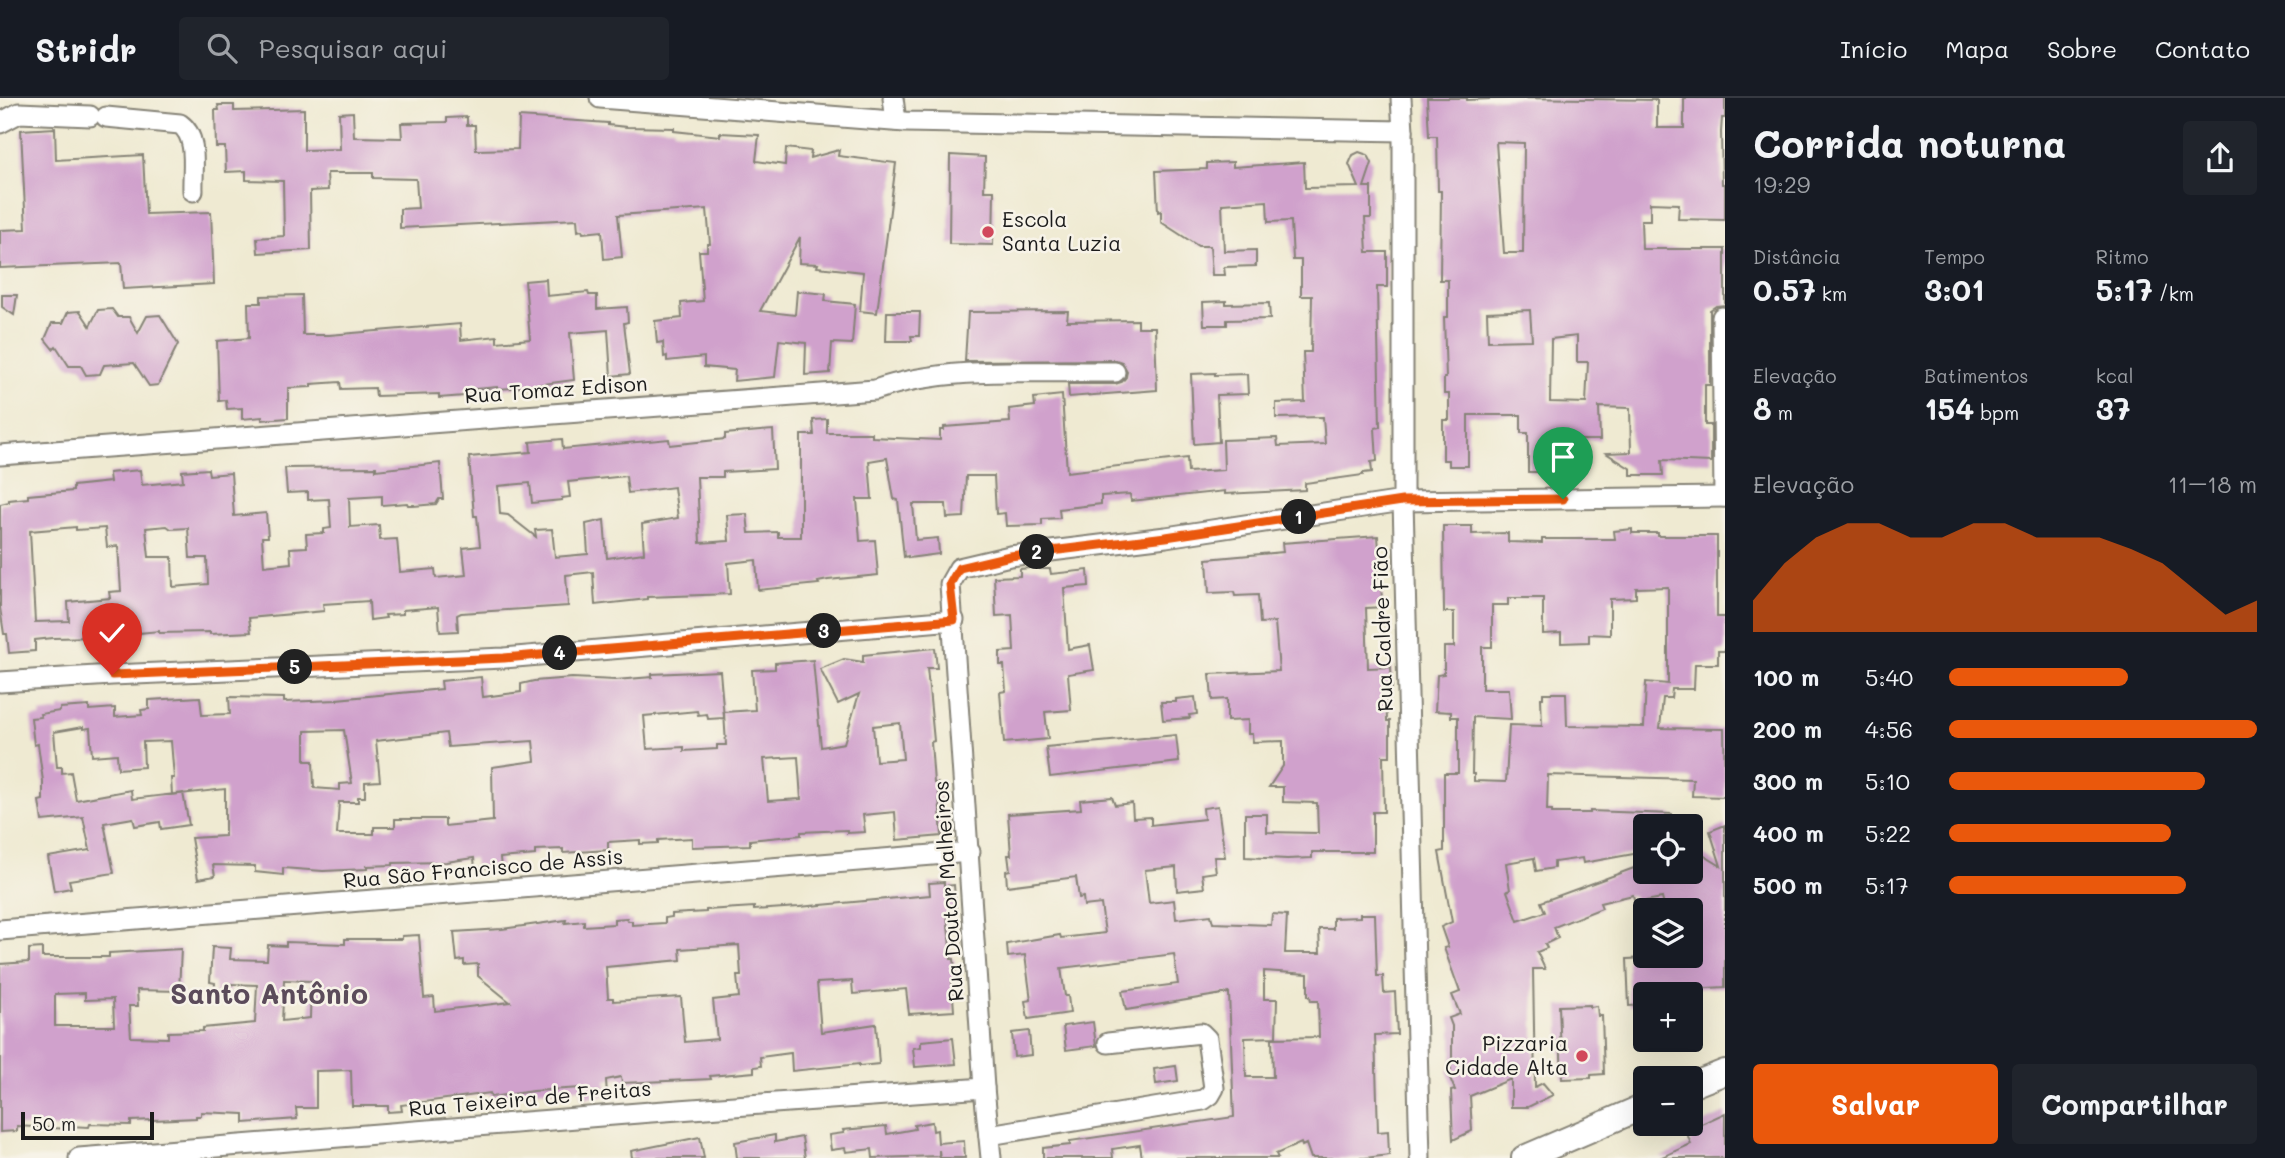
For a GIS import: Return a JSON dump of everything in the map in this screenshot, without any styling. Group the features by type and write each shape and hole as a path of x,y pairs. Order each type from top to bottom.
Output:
{"main road":[{"path":"1703,1081 1725,1072"},
{"path":"1524,1158 1633,1111"}],"street":[{"path":"600,98 896,121 1403,131"},
{"path":"893,98 896,121"},
{"name":"Rua Caldre Fião","path":"1401,98 1402,501 1420,1158"},
{"path":"0,123 19,113 104,112 180,124 188,130 192,139 193,191"},
{"path":"1402,501 1724,497 1723,317"},
{"name":"Rua Tomaz Edison","path":"0,455 875,390 903,380 937,375 1115,372"},
{"name":"Rua Doutor Malheiros","path":"991,1158 950,584 959,568 1010,556 1166,537 1402,501"},
{"path":"0,682 504,658 954,620"},
{"name":"Rua São Francisco de Assis","path":"0,930 970,852"},
{"path":"989,1135 1203,1100 1214,1088 1207,1039 1201,1033 1108,1043"},
{"name":"Rua Teixeira de Freitas","path":"79,1158 984,1088"}],"building":[{"path":"1427,98 1657,100 1657,128 1684,128 1684,98 1725,98 1725,118 1722,118 1721,132 1725,220 1678,219 1679,204 1650,203 1650,220 1641,220 1642,249 1725,249 1725,305 1710,310 1710,385 1705,385 1705,425 1711,425 1711,462 1662,460 1663,475 1631,475 1631,469 1606,453 1631,452 1630,408 1599,407 1600,440 1574,440 1574,459 1553,458 1553,472 1528,472 1528,433 1521,433 1521,415 1468,415 1468,466 1449,466 1449,460 1443,460 1443,420 1449,420 1449,394 1444,394 1444,317 1448,317 1448,280 1440,280 1441,191 1438,191 1437,136 1429,136","holes":["1496,142 1524,143 1523,253 1504,253","1530,310 1532,340 1488,341 1487,312","1577,336 1577,362 1588,362 1586,403 1550,402 1551,339"]},
{"path":"218,105 234,105 234,111 304,109 304,150 340,149 339,113 353,112 354,137 402,138 401,123 447,122 447,118 467,117 467,125 475,125 476,150 518,149 519,117 608,123 627,127 674,128 674,131 720,136 720,133 759,135 756,161 785,165 786,148 811,151 810,158 839,150 838,156 896,163 877,313 860,311 863,272 799,263 800,237 760,311 795,315 797,291 826,294 825,301 855,304 852,344 832,343 830,373 805,375 806,343 779,340 775,377 734,381 735,370 704,367 704,357 667,361 667,356 664,357 663,342 657,343 655,321 682,318 681,303 703,301 699,251 707,251 707,244 710,244 707,209 618,215 622,257 604,259 602,231 578,231 577,219 400,228 400,209 418,208 416,179 373,178 373,173 327,173 328,190 310,191 311,250 258,253 257,238 284,236 283,181 246,180 246,171 226,172 225,147 216,147 215,110 219,110"},
{"path":"55,128 56,160 143,155 146,214 211,212 214,284 123,289 121,263 0,268 0,230 26,229 21,130"},
{"path":"1359,152 1368,155 1372,163 1364,187 1371,187 1371,218 1365,218 1367,252 1387,252 1387,287 1377,287 1380,427 1375,428 1377,461 1371,462 1372,472 1305,483 1305,490 1225,494 1225,491 1131,501 1130,494 1101,496 1101,504 1059,509 1060,518 1042,519 1042,525 1006,526 1005,513 996,514 994,476 966,476 964,517 947,518 946,504 913,504 916,540 938,538 939,554 908,558 904,557 898,500 894,499 887,458 869,461 872,499 857,499 860,541 875,540 878,575 758,590 756,560 728,563 730,594 647,597 595,605 593,572 566,575 568,606 461,613 457,615 458,631 440,632 438,607 403,610 403,614 385,615 386,618 370,620 369,601 323,604 324,611 249,618 251,632 210,634 159,631 53,638 35,640 35,651 9,653 0,608 0,504 28,498 28,495 73,491 73,486 110,482 109,473 140,470 142,485 183,481 182,471 208,469 209,475 231,473 234,516 266,513 268,537 262,537 264,566 291,563 290,548 307,547 306,534 324,533 324,529 331,528 329,499 308,500 308,492 287,493 285,468 376,467 376,470 440,463 443,499 439,499 436,504 382,505 382,496 349,498 350,527 379,525 380,540 397,539 400,572 435,569 436,578 466,575 463,548 480,546 477,516 474,516 469,457 531,452 530,442 562,439 563,449 669,439 670,445 725,439 725,434 773,430 775,469 723,472 723,477 697,477 700,543 729,541 727,515 747,514 749,533 778,532 778,537 801,537 801,435 814,435 813,420 827,419 827,433 872,433 872,437 940,440 940,430 944,430 944,427 1010,422 1009,409 1035,406 1034,398 1062,395 1067,472 1187,458 1188,472 1224,470 1223,440 1277,438 1278,446 1325,444 1323,417 1276,418 1276,403 1305,402 1303,352 1311,352 1312,296 1301,296 1301,260 1293,260 1291,221 1268,222 1267,201 1222,204 1224,251 1256,250 1256,266 1224,267 1225,275 1212,275 1210,246 1198,246 1161,222 1156,171 1207,169 1207,163 1233,162 1233,167 1304,162 1305,188 1359,187 1349,164 1353,155","holes":["626,476 628,493 674,487 678,518 642,524 644,553 607,558 604,520 586,524 588,554 555,557 552,529 535,530 536,537 508,515 500,514 498,486 530,483 532,503 570,497 568,482","76,527 76,530 105,528 107,547 118,546 121,591 109,592 110,598 68,602 69,621 35,622 30,531","146,528 188,528 190,558 207,558 208,584 173,587 172,557 149,557"]},
{"path":"950,155 985,157 984,191 994,191 993,245 949,244"},
{"path":"546,279 547,296 588,292 589,295 597,295 597,309 627,307 628,322 624,323 630,374 611,376 608,330 570,333 574,380 513,388 464,390 464,396 439,398 439,394 376,396 375,388 341,389 340,382 311,384 311,387 288,388 288,418 262,420 262,417 242,419 242,408 227,409 226,400 219,401 217,341 249,338 248,303 261,303 261,296 302,295 303,335 460,324 461,340 497,336 497,342 530,339 525,281"},
{"path":"2,295 17,295 14,315 2,307"},
{"path":"1226,301 1226,304 1269,303 1270,319 1227,320 1227,325 1204,325 1203,302"},
{"path":"112,309 118,317 129,317 138,333 147,316 160,315 178,344 158,385 149,386 134,363 104,365 100,374 86,375 81,366 69,366 56,346 53,349 45,339 52,323 63,323 68,312 80,311 90,326 98,310"},
{"path":"1068,311 1067,321 1138,320 1138,327 1155,327 1157,390 1069,397 1068,384 1122,382 1127,371 1122,362 1116,360 965,361 968,312"},
{"path":"887,312 920,312 919,336 911,336 912,341 886,341"},
{"path":"1191,374 1247,374 1248,394 1217,395 1219,442 1194,444"},
{"path":"1443,526 1472,526 1472,534 1508,533 1508,542 1615,539 1614,531 1632,529 1632,533 1658,533 1658,536 1717,536 1717,617 1725,617 1725,651 1718,651 1718,664 1695,664 1694,689 1672,689 1671,698 1663,698 1660,728 1724,729 1725,797 1692,796 1693,779 1548,775 1547,810 1552,810 1552,813 1590,811 1672,814 1633,814 1633,854 1583,863 1582,858 1554,862 1554,868 1536,871 1534,858 1506,863 1510,890 1507,891 1518,921 1545,912 1541,902 1633,868 1633,884 1703,884 1703,855 1721,866 1710,831 1725,825 1725,987 1703,988 1703,982 1633,982 1633,1006 1629,1006 1627,959 1633,959 1633,968 1703,968 1703,898 1634,898 1633,895 1600,903 1602,908 1554,927 1558,938 1545,944 1547,948 1537,952 1545,969 1533,969 1535,1087 1543,1083 1553,1095 1528,1107 1511,1107 1511,1079 1470,1096 1472,1131 1453,1140 1451,1091 1455,1090 1447,1071 1452,1064 1452,1026 1449,1018 1460,1014 1452,995 1460,992 1444,948 1448,947 1441,927 1452,922 1439,852 1444,851 1444,773 1458,773 1458,717 1451,717 1451,712 1435,711 1437,675 1444,674 1444,647 1454,647 1454,612 1444,612","holes":["1668,587 1668,684 1646,682 1644,727 1567,726 1566,693 1543,693 1542,726 1509,725 1506,782 1474,781 1473,717 1511,719 1509,689 1482,689 1482,647 1492,647 1492,605 1508,605 1508,598 1543,598 1543,634 1561,633 1561,643 1589,642 1589,634 1610,635 1610,599 1636,598 1636,588"]},
{"path":"1378,536 1378,589 1381,589 1383,607 1366,608 1368,668 1391,667 1392,688 1386,688 1390,756 1383,756 1384,812 1373,812 1373,852 1312,852 1312,858 1287,859 1245,857 1245,814 1267,814 1267,832 1318,833 1317,803 1283,802 1283,787 1269,787 1283,766 1283,741 1253,742 1252,734 1248,734 1248,720 1227,721 1227,699 1212,700 1210,674 1279,671 1275,622 1260,623 1258,595 1209,593 1207,559 1283,552 1282,543"},
{"path":"1020,569 1050,569 1051,574 1088,570 1089,586 1064,588 1068,649 1090,645 1094,670 1068,674 1071,710 1045,712 1048,739 1004,743 1000,692 1006,691 1000,652 1014,651 1012,615 996,616 994,577 1020,576"},
{"path":"935,648 937,668 927,668 934,741 931,742 934,783 938,783 942,836 897,840 895,812 863,815 865,832 801,832 801,835 750,840 750,845 692,847 692,838 640,844 640,840 608,842 608,850 563,853 563,849 535,850 535,855 500,858 501,867 475,868 474,858 446,862 393,863 367,866 367,869 323,871 283,868 283,875 255,872 255,866 213,865 215,876 198,879 191,838 225,836 225,789 183,794 189,825 161,829 160,822 135,826 133,818 104,823 114,873 69,880 71,888 54,891 48,857 90,850 83,817 42,821 39,801 43,800 43,781 38,744 34,745 31,718 60,711 60,708 89,706 89,710 115,708 115,717 142,715 141,710 149,709 149,700 200,697 202,715 230,714 229,697 284,698 284,702 337,700 442,689 441,681 481,677 483,697 521,692 521,684 534,681 572,678 615,680 652,677 652,674 720,671 724,718 708,719 707,714 698,715 697,711 644,716 647,749 717,749 717,745 726,745 724,712 755,710 752,670 775,669 775,663 813,660 821,747 844,743 859,694 838,704 820,669 844,659 863,662 863,655","holes":["900,723 903,759 876,761 873,726","90,728 92,756 117,754 118,769 144,767 143,742 171,741 174,778 171,778 172,794 132,799 131,790 76,800 71,772 62,773 62,767 57,767 54,732","344,730 352,783 340,784 340,790 314,788 313,761 305,761 305,731","446,733 448,747 533,741 535,761 492,767 493,821 445,826 445,819 395,819 395,827 374,827 374,834 337,834 339,802 358,802 358,797 365,797 365,782 380,781 376,741","798,757 801,799 768,801 764,759"]},
{"path":"1195,697 1197,714 1189,715 1190,718 1163,720 1161,702 1176,702 1176,699"},
{"path":"1176,735 1179,762 1050,777 1046,747"},
{"path":"1112,797 1115,805 1132,803 1133,818 1151,817 1151,825 1204,819 1203,808 1218,806 1225,857 1214,857 1216,872 1202,874 1204,888 1177,891 1176,867 1145,870 1149,903 1174,900 1176,919 1211,915 1213,923 1271,925 1272,914 1287,915 1285,953 1320,953 1319,929 1333,929 1333,918 1375,914 1377,976 1383,976 1384,993 1395,992 1397,1034 1375,1035 1378,1132 1388,1131 1389,1155 1311,1158 1306,1144 1302,1146 1301,1143 1276,1154 1278,1158 1142,1158 1140,1145 1112,1149 1113,1158 1043,1158 1043,1148 1070,1145 1070,1141 1234,1117 1229,993 1126,1010 1122,991 1178,984 1174,954 1061,968 1070,1013 1028,1019 1025,1001 1031,1000 1025,955 1008,957 1007,944 1060,935 1061,938 1105,933 1101,904 1084,906 1083,897 1079,898 1076,877 1007,886 1006,871 1010,870 1008,855 1011,855 1008,814 1081,809 1080,800","holes":["1264,971 1308,974 1308,996 1311,1001 1318,1001 1319,1037 1272,1038 1273,1077 1246,1077 1245,1038 1276,1037 1277,999 1264,999"]},
{"path":"944,882 944,886 954,885 956,912 947,913 956,982 952,982 954,1011 909,1014 906,989 853,994 852,981 817,983 821,1032 876,1024 879,1064 792,1071 791,1053 760,1057 761,1066 754,1067 754,1072 710,1076 711,1079 622,1083 621,1077 606,1080 607,1095 582,1098 581,1088 491,1097 490,1093 401,1105 402,1111 388,1112 388,1106 352,1106 351,1070 316,1071 316,1108 296,1108 297,1119 244,1123 244,1114 201,1112 201,1116 196,1118 131,1121 131,1125 90,1124 89,1127 69,1126 69,1129 17,1126 17,1131 0,1132 0,964 29,962 29,949 42,948 42,957 109,957 109,953 181,949 179,991 137,990 138,1006 129,1006 131,1037 168,1038 168,1032 203,1031 203,1028 255,1023 257,985 230,984 229,1000 214,1000 215,983 210,982 212,947 231,948 230,959 267,960 268,945 286,946 286,942 345,944 345,939 402,939 402,936 419,935 424,998 434,997 435,1011 510,1002 478,976 478,964 464,965 464,960 457,961 454,932 502,929 566,920 565,923 584,921 584,926 614,924 614,919 627,918 632,921 632,925 665,923 665,918 672,917 672,914 706,910 799,907 930,895 929,883","holes":["739,945 739,997 713,1000 717,1039 685,1042 681,997 613,1001 613,998 608,998 606,967 681,960 680,949","284,980 311,981 310,1018 282,1021","85,993 85,1000 113,999 114,1026 55,1026 55,994"]},
{"name":"Pizzaria Cidade Alta","path":"1559,1006 1597,1006 1598,1016 1602,1016 1604,1074 1591,1075 1591,1078 1562,1079"},
{"path":"1093,1022 1096,1046 1066,1050 1063,1026"},
{"path":"1029,1031 1031,1055 1014,1057 1012,1033"},
{"path":"953,1038 956,1064 915,1067 913,1048 921,1047 921,1041"},
{"path":"1176,1066 1178,1081 1156,1084 1154,1069"},
{"path":"1725,1113 1725,1158 1660,1158 1691,1144 1688,1136 1703,1136 1703,1123"},
{"path":"932,1122 933,1131 937,1130 938,1143 964,1141 965,1158 940,1158 939,1150 939,1156 873,1158 872,1149 846,1152 845,1148 831,1150 829,1135 844,1133 843,1130 886,1126 887,1134 915,1129 914,1125"},
{"path":"775,1135 775,1142 802,1137 805,1158 737,1158 735,1142"},
{"path":"700,1137 704,1158 632,1158 631,1151"}],"place":[{"name":"Escola Santa Luzia","path":"988,232"},
{"name":"Pizzaria Cidade Alta","path":"1582,1056"}],"district":[{"name":"Santo Antônio","path":"269,994"}],"route":[{"path":"112,675 504,658 954,620 950,584 959,568 1010,556 1166,537 1402,501 1563,499"}]}
